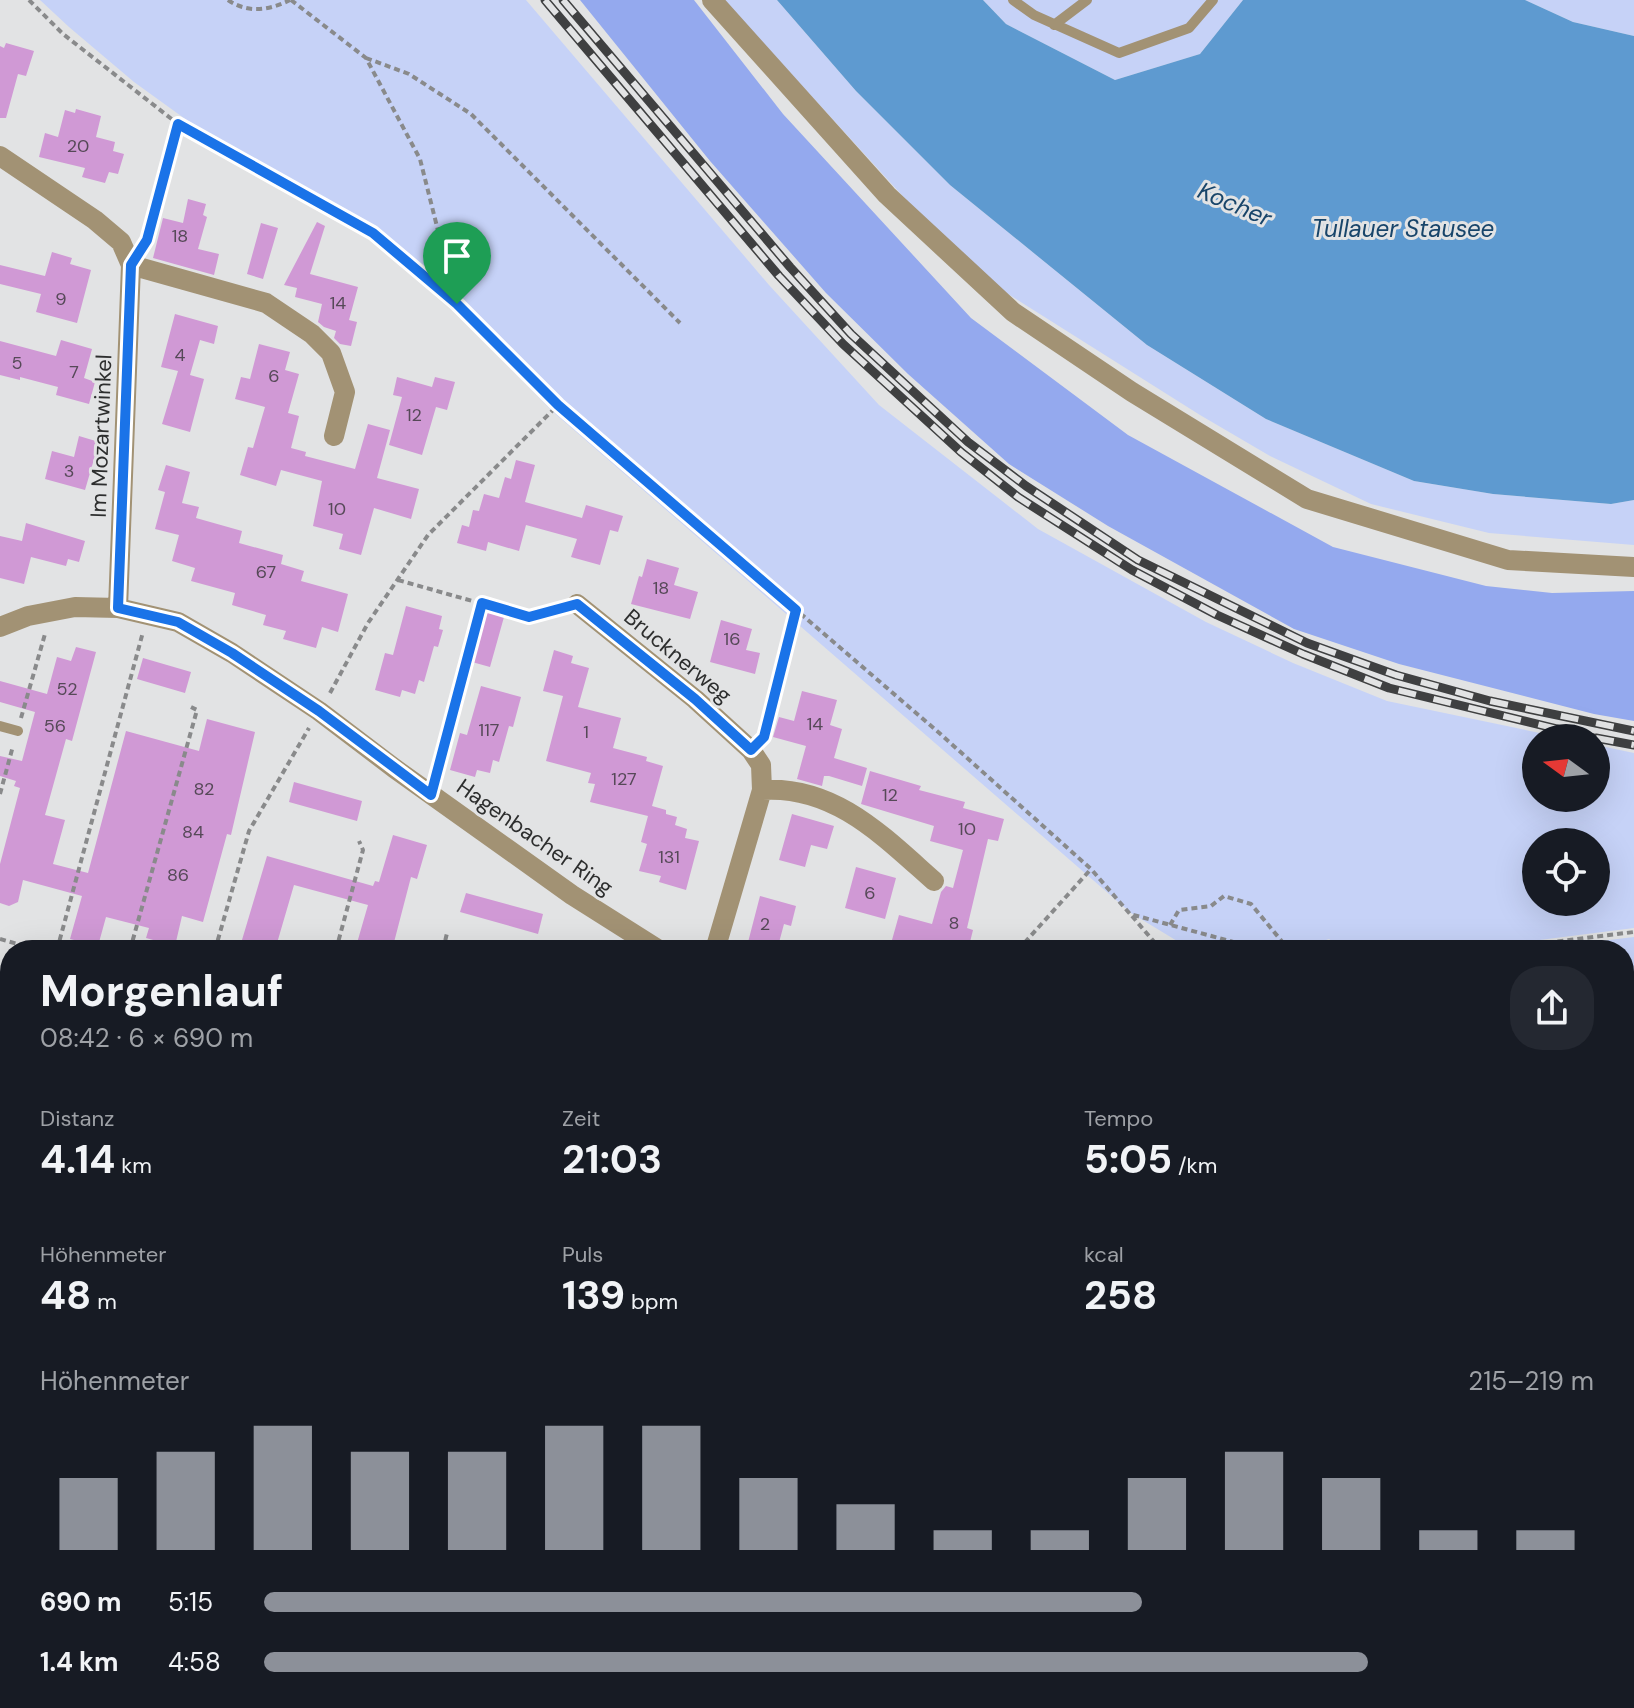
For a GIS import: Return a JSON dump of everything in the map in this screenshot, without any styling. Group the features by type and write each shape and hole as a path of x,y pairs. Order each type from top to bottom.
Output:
{"street":[{"path":"712,0 887,195 1013,312 1132,392 1307,499 1508,560 1634,567"},
{"path":"0,156 95,220 121,242 131,265 266,303 312,334 331,353 345,392 334,436"},
{"name":"Im Mozartwinkel","path":"118,608 131,265"},
{"name":"Brucknerweg","path":"577,604 695,699 751,750"},
{"name":"Hagenbacher Ring","path":"0,627 28,616 75,607 118,608 178,622 232,653 319,711 572,895 643,940"},
{"path":"718,940 762,790 761,765 751,750"},
{"path":"762,790 782,789 836,803 874,828 934,881"}],"lane":[{"path":"1013,0 1034,15 1119,53 1189,28 1213,0"},
{"path":"1054,25 1087,0"},
{"path":"0,726 18,731"}],"path":[{"path":"29,0 63,34 178,124 373,233 457,304 558,405 937,731 1091,869 1152,940"},
{"path":"228,0 236,5 270,10 291,0 366,58 409,74 471,114 680,323"},
{"path":"366,58 420,159 457,304"},
{"path":"131,265 147,240 178,124"},
{"path":"326,700 368,623 428,535 558,405"},
{"path":"398,580 529,617 577,604"},
{"path":"431,795 482,603"},
{"path":"751,750 764,737 796,610"},
{"path":"0,794 50,612"},
{"path":"60,940 147,614"},
{"path":"133,940 197,710 191,707"},
{"path":"218,940 249,831 313,723"},
{"path":"339,940 363,850 359,841"},
{"path":"1027,940 1091,869"},
{"path":"1169,925 1179,910 1211,906 1224,896 1251,904 1281,940"},
{"path":"1130,914 1225,940"},
{"path":"1569,940 1634,932"},
{"path":"445,940 447,933"}],"shaded area":[{"path":"40,0 526,0 769,285 879,405 1038,529 1206,622 1293,663 1387,701 1522,729 1522,812 1610,812 1610,748 1634,753 1634,928 1540,940 1176,940 1131,913 552,411 385,239 188,121 134,82"},
{"path":"580,0 694,0 783,114 971,318 1128,435 1333,547 1486,586 1552,593 1634,591 1634,721 1594,714 1399,664 1294,629 1108,526 1009,464 908,374 826,293 710,161"},
{"path":"724,0 777,0 856,91 950,185 1147,345 1266,419 1414,481 1493,494 1611,504 1634,500 1634,545 1489,533 1371,504 1270,456 1200,415 997,287 920,215"},
{"path":"983,0 1243,0 1200,54 1115,80 1006,24"},
{"path":"1525,0 1634,0 1634,36 1573,22"}],"water":[{"name":"Tullauer Stausee","path":"777,0 983,0 1006,24 1115,80 1200,54 1243,0 1525,0 1573,22 1634,36 1634,500 1611,504 1493,494 1414,481 1266,419 1147,345 950,185 856,91"}],"building":[{"path":"6,43 34,51 26,76 18,74 6,118 0,118 0,46 4,48"},
{"path":"76,109 101,116 96,137 115,142 113,151 124,154 118,174 109,172 105,183 82,177 85,168 39,157 45,133 58,137 65,110 75,113"},
{"path":"188,199 206,204 203,215 207,217 198,249 219,254 214,275 153,258 163,218 183,223"},
{"path":"317,222 325,226 310,274 358,287 349,320 357,322 351,346 340,344 334,338 336,331 318,322 322,304 295,297 297,288 284,285"},
{"path":"261,223 278,228 263,279 247,274"},
{"path":"52,252 72,258 70,264 91,270 77,323 36,312 41,294 0,284 0,265 45,276"},
{"path":"175,314 218,326 214,344 200,340 190,375 204,379 190,432 162,424 178,371 161,367"},
{"path":"61,340 92,349 84,378 95,382 89,404 56,395 58,387 0,375 0,341 56,356"},
{"path":"259,344 290,352 285,370 299,374 288,413 299,416 291,448 306,452 305,456 355,469 368,424 390,430 377,478 419,489 411,519 374,508 361,555 339,549 343,534 313,526 322,481 281,470 276,486 240,475 248,447 253,448 265,407 235,399 241,377 250,379"},
{"path":"397,377 432,387 435,377 455,382 447,410 436,407 422,455 389,445 402,397 393,395"},
{"path":"79,436 99,442 85,490 45,479 52,451 74,457"},
{"path":"516,460 535,465 525,502 582,518 586,505 623,516 618,532 610,530 600,565 571,557 577,539 526,525 519,551 488,542 486,551 457,543 462,525 469,527 473,510 479,511 484,494 499,498 505,477 511,479"},
{"path":"166,465 190,472 182,503 199,507 196,518 242,531 239,543 283,555 281,564 304,571 301,581 348,594 338,632 322,627 316,648 283,639 286,631 263,625 266,615 232,605 235,593 191,581 195,568 172,561 179,535 155,529 165,492 158,490"},
{"path":"26,523 85,541 79,562 68,559 66,566 31,557 24,584 0,578 0,536 22,541"},
{"path":"647,559 679,568 674,585 698,592 690,619 631,604"},
{"path":"406,606 442,616 439,629 443,630 438,647 434,646 424,682 419,680 415,694 402,690 400,697 375,690 385,653 393,655"},
{"path":"486,612 504,617 490,667 472,662"},
{"path":"721,620 752,629 746,650 760,653 755,674 710,662"},
{"path":"76,647 96,652 72,741 66,739 45,815 65,820 53,864 88,873 126,731 199,751 207,719 255,732 231,835 227,834 203,922 182,916 176,940 146,938 149,928 106,917 100,940 70,939 82,896 23,880 18,902 9,906 0,903 0,864 20,788 14,786 16,781 0,776 0,756 22,761 35,712 0,702 0,681 47,694 57,657 71,661"},
{"path":"554,650 573,656 571,663 589,668 578,707 621,718 613,748 647,757 646,761 663,766 652,806 677,817 675,825 687,829 685,838 699,841 686,890 659,882 661,876 639,871 647,844 641,842 648,816 590,802 595,784 588,783 591,773 546,761 563,696 543,691"},
{"path":"143,658 191,672 185,693 137,679"},
{"path":"481,686 521,697 499,762 493,760 490,773 477,770 475,777 450,770 460,733 467,735"},
{"path":"802,691 837,700 830,725 842,729 834,758 867,768 862,786 829,776 824,776 822,786 797,779 806,746 773,737 779,717 794,721"},
{"path":"870,771 921,786 919,790 965,802 963,808 1004,819 998,841 988,839 967,928 973,930 970,940 892,940 899,915 932,924 941,892 946,886 953,888 963,850 930,841 934,826 861,804"},
{"path":"294,782 362,801 357,821 289,802"},
{"path":"792,814 834,826 827,849 811,845 805,867 779,860"},
{"path":"393,835 427,845 417,879 411,877 395,940 358,940 368,905 294,885 278,940 242,940 267,856 373,886 375,881 379,882"},
{"path":"856,867 896,878 885,919 845,908"},
{"path":"466,893 543,914 538,934 460,912"},
{"path":"760,896 796,906 791,926 784,924 780,940 749,940"}],"railway":[{"path":"545,0 779,276 843,344 961,452 1018,497 1132,570 1217,615 1303,654 1389,688 1537,724"},
{"path":"563,0 790,267 851,334 968,442 1026,486 1138,560 1307,643 1396,675 1490,701 1634,731"},
{"path":"1610,741 1634,745"}],"route":[{"path":"178,124 373,233 457,304 558,405 796,610 764,737 751,750 695,699 577,604 529,617 482,603 431,795 319,711 232,653 178,622 118,608 131,265 147,240 178,124"}],"water label":[{"name":"Kocher","path":"1235,204"}]}
